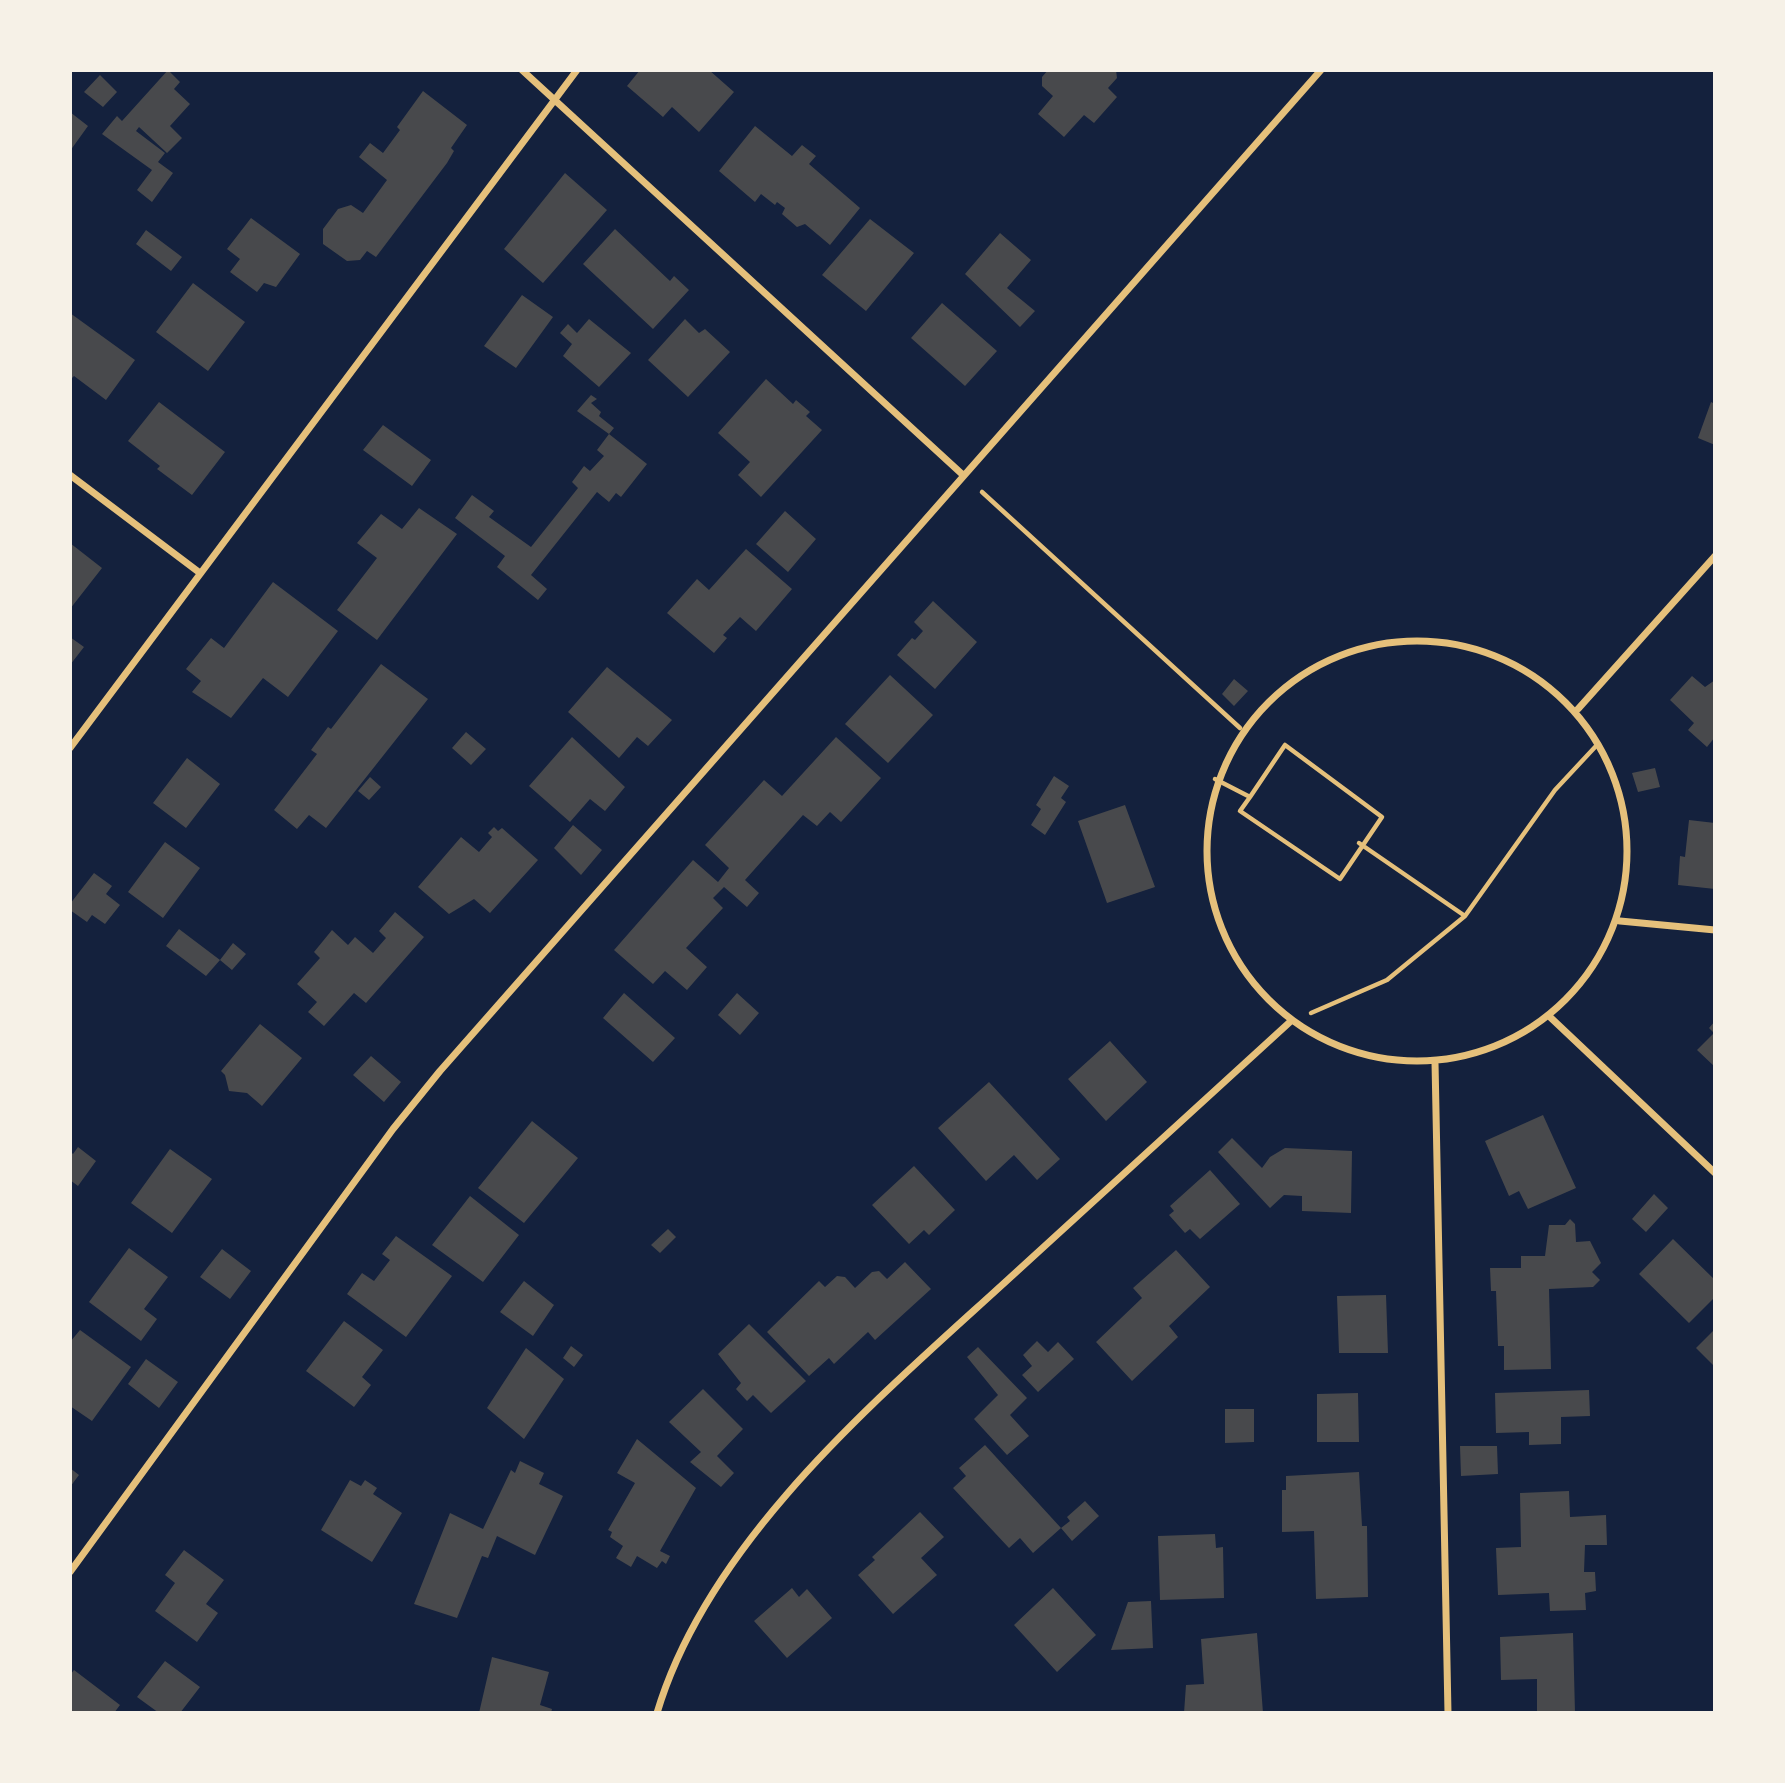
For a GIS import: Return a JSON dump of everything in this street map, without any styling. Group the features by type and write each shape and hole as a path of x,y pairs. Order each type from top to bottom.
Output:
{"street":[{"path":"522,70 963,475"},
{"path":"70,748 577,70"},
{"path":"70,1572 393,1129 963,475 1321,70"},
{"path":"70,475 200,573"},
{"path":"1578,709 1715,556"},
{"path":"1406,642 1454,645 1499,655 1543,679 1578,709 1596,746 1625,830 1620,921 1591,974 1550,1017 1508,1043 1435,1062 1359,1055 1291,1021 1231,954 1204,868 1215,779 1240,728 1315,667 1355,651 1406,642"},
{"path":"1620,921 1715,930"},
{"path":"1550,1017 1715,1173"},
{"path":"657,1713 665,1686 715,1586 797,1483 892,1386 1291,1021"},
{"path":"1435,1062 1448,1713"}],"path":[{"path":"963,475 1240,728"},
{"path":"1285,745 1382,817 1361,844 1340,879 1240,811 1250,797 1285,745"},
{"path":"1291,1021 1387,979 1465,916 1555,790 1596,746"},
{"path":"1215,779 1250,797"},
{"path":"1361,844 1465,916"}],"building":[{"path":"168,70 180,82 174,89 190,104 170,126 182,138 167,153 139,127 136,131 165,153 158,162 173,173 152,202 137,190 152,170 102,134 117,116 122,121"},
{"path":"640,70 709,70 734,92 699,132 672,107 663,117 627,86"},
{"path":"1048,70 1116,70 1117,78 1108,88 1117,97 1094,123 1084,115 1064,137 1038,114 1053,96 1042,86 1042,77"},
{"path":"100,75 117,92 103,107 84,92"},
{"path":"423,91 467,125 451,148 454,151 447,163 376,257 367,251 360,260 347,261 323,244 323,229 338,209 351,205 363,213 387,180 359,157 370,143 383,153 400,130 397,127"},
{"path":"70,112 88,126 70,151"},
{"path":"755,126 792,156 802,145 816,156 809,164 860,208 830,245 805,224 797,227 782,214 785,208 777,202 775,205 761,194 755,202 719,171"},
{"path":"565,173 607,210 543,283 504,249"},
{"path":"251,218 300,254 276,287 264,283 257,292 230,272 240,259 227,249"},
{"path":"870,219 914,253 866,311 822,275"},
{"path":"615,229 670,281 674,276 689,290 653,329 583,264"},
{"path":"146,230 182,257 171,271 136,244"},
{"path":"1000,233 1031,260 1007,288 1035,311 1020,327 965,274"},
{"path":"193,283 245,322 208,371 156,332"},
{"path":"522,295 553,317 516,368 484,346"},
{"path":"942,303 997,351 965,386 911,338"},
{"path":"70,313 135,360 106,400 74,376 70,380"},
{"path":"589,319 631,353 599,387 563,356 572,344 560,333 568,324 577,333"},
{"path":"685,319 699,333 705,329 730,352 688,397 648,360"},
{"path":"766,379 793,404 796,400 810,412 806,416 822,430 761,497 738,475 750,462 718,433"},
{"path":"591,395 597,399 591,403 601,412 599,416 614,428 609,434 577,411"},
{"path":"159,402 225,452 192,495 157,469 160,466 128,441"},
{"path":"1711,402 1715,404 1715,445 1698,438"},
{"path":"383,425 431,460 412,486 363,450"},
{"path":"609,434 647,464 621,497 616,493 609,502 597,492 531,575 547,589 538,600 497,567 505,556 455,518 472,495 494,511 489,517 531,547 578,488 572,482 584,466 590,471 604,456 597,450"},
{"path":"419,508 457,534 377,640 337,610 377,558 357,543 381,514 402,529"},
{"path":"785,511 816,539 788,572 756,544"},
{"path":"70,543 102,568 70,609"},
{"path":"746,549 792,589 756,631 740,617 723,635 727,638 714,653 667,613 697,579 709,590"},
{"path":"273,582 338,631 288,697 263,678 231,718 192,692 201,681 186,669 211,638 224,648"},
{"path":"933,601 977,642 935,689 897,655 912,638 915,640 923,631 914,622"},
{"path":"70,637 84,647 70,665"},
{"path":"381,664 428,699 326,828 309,815 297,829 274,810 317,754 311,750 328,727 331,729"},
{"path":"607,667 672,720 648,746 637,737 619,758 568,712"},
{"path":"890,675 933,715 888,763 845,724"},
{"path":"1692,676 1705,687 1715,680 1715,737 1707,747 1688,730 1694,723 1670,700"},
{"path":"1234,679 1248,691 1234,706 1222,694"},
{"path":"466,732 486,749 471,765 452,748"},
{"path":"572,737 625,787 605,811 590,799 570,822 529,786"},
{"path":"836,737 881,778 841,822 830,812 817,826 803,815 745,880 759,893 747,907 724,887 713,898 723,908 686,948 707,967 687,990 665,971 653,984 614,950 693,860 718,882 729,868 705,845 764,780 782,796"},
{"path":"187,758 220,784 186,828 153,803"},
{"path":"1655,768 1660,787 1638,792 1632,773"},
{"path":"1054,776 1069,786 1061,798 1066,802 1045,835 1031,825 1041,809 1036,805"},
{"path":"370,777 381,787 369,800 358,791"},
{"path":"1125,805 1155,887 1107,903 1078,821"},
{"path":"1689,820 1715,823 1715,889 1678,885 1680,856 1685,857"},
{"path":"573,825 602,850 581,875 554,848"},
{"path":"494,827 498,831 502,828 538,860 490,913 474,899 449,914 418,887 461,837 479,852 492,837 488,833"},
{"path":"165,842 200,868 163,918 128,892"},
{"path":"94,873 112,886 106,894 120,905 105,924 92,915 87,922 70,910 70,904"},
{"path":"395,912 424,937 366,1003 354,993 324,1026 308,1012 317,1002 297,984 320,958 314,952 332,930 348,945 355,937 373,953 386,938 379,931"},
{"path":"179,929 220,960 206,976 166,946"},
{"path":"233,943 246,954 232,970 220,960"},
{"path":"624,993 675,1038 653,1062 603,1018"},
{"path":"737,993 759,1013 740,1035 718,1015"},
{"path":"1715,1021 1715,1067 1697,1050 1714,1033 1709,1028"},
{"path":"260,1024 302,1058 262,1106 247,1093 229,1091 225,1075 221,1071"},
{"path":"1110,1041 1147,1082 1106,1121 1068,1079"},
{"path":"371,1056 401,1082 384,1102 353,1075"},
{"path":"989,1082 1060,1159 1037,1180 1014,1155 986,1181 938,1128"},
{"path":"1543,1115 1576,1188 1528,1209 1519,1191 1509,1196 1485,1141"},
{"path":"532,1121 578,1158 524,1223 478,1188"},
{"path":"1232,1138 1262,1168 1270,1157 1285,1148 1352,1151 1351,1213 1302,1211 1302,1196 1284,1195 1270,1208 1218,1152"},
{"path":"78,1147 96,1161 78,1186 70,1180 70,1151 73,1154"},
{"path":"170,1149 212,1179 172,1233 131,1203"},
{"path":"914,1166 955,1210 929,1235 924,1230 909,1244 872,1205"},
{"path":"1210,1170 1240,1204 1200,1239 1190,1229 1185,1233 1169,1215 1174,1211 1170,1206"},
{"path":"1654,1194 1668,1208 1646,1232 1632,1219"},
{"path":"470,1196 519,1235 483,1282 432,1245"},
{"path":"1570,1219 1575,1224 1576,1242 1590,1241 1601,1263 1592,1272 1600,1280 1593,1287 1549,1289 1551,1369 1504,1370 1504,1346 1498,1346 1496,1291 1491,1291 1490,1268 1521,1268 1521,1256 1545,1256 1549,1225 1565,1225"},
{"path":"668,1229 676,1237 660,1253 651,1245"},
{"path":"396,1236 452,1276 406,1337 347,1294 362,1273 374,1281 390,1260 382,1254"},
{"path":"1673,1239 1715,1280 1715,1297 1689,1323 1639,1274"},
{"path":"129,1248 168,1277 144,1309 157,1319 141,1341 89,1302"},
{"path":"222,1249 251,1271 230,1299 200,1277"},
{"path":"1176,1250 1210,1287 1169,1326 1178,1337 1132,1381 1096,1342 1142,1298 1133,1288"},
{"path":"905,1262 931,1289 875,1340 868,1332 834,1364 829,1358 809,1376 767,1332 819,1281 825,1287 837,1276 845,1277 855,1288 872,1272 879,1271 887,1279"},
{"path":"524,1281 554,1305 533,1336 500,1312"},
{"path":"1386,1295 1388,1353 1339,1353 1337,1296"},
{"path":"344,1321 383,1350 362,1377 371,1385 354,1407 306,1371"},
{"path":"749,1324 806,1381 771,1413 753,1395 747,1401 736,1389 741,1383 718,1354"},
{"path":"1715,1329 1715,1367 1696,1348"},
{"path":"80,1330 131,1367 92,1421 70,1406 70,1342"},
{"path":"1037,1341 1048,1352 1058,1342 1074,1359 1038,1392 1022,1375 1032,1366 1023,1355"},
{"path":"571,1346 583,1355 574,1367 563,1358"},
{"path":"978,1347 1027,1398 1010,1415 1029,1436 1007,1455 974,1419 998,1395 967,1357"},
{"path":"526,1348 564,1379 524,1439 487,1408"},
{"path":"146,1359 178,1382 159,1408 128,1384"},
{"path":"703,1389 743,1429 717,1456 734,1473 721,1487 690,1462 701,1452 669,1422"},
{"path":"1589,1390 1590,1416 1561,1417 1561,1444 1529,1445 1529,1432 1496,1433 1495,1393"},
{"path":"1358,1393 1359,1442 1317,1442 1317,1394"},
{"path":"1225,1409 1254,1409 1254,1442 1225,1443"},
{"path":"637,1439 696,1488 660,1551 670,1556 666,1564 662,1561 657,1568 637,1556 631,1567 616,1558 623,1546 610,1537 612,1532 608,1530 635,1483 617,1473"},
{"path":"985,1445 1061,1528 1033,1553 1020,1538 1009,1548 953,1488 966,1476 959,1468"},
{"path":"1460,1446 1497,1446 1498,1474 1461,1476"},
{"path":"520,1461 544,1473 539,1484 563,1496 535,1555 497,1536 488,1558 482,1556 457,1618 414,1604 450,1513 483,1529 511,1470 515,1473"},
{"path":"70,1468 79,1475 70,1487"},
{"path":"1359,1472 1362,1526 1367,1526 1368,1597 1316,1599 1314,1531 1282,1532 1282,1490 1286,1490 1286,1476"},
{"path":"350,1480 361,1486 365,1480 377,1488 373,1494 402,1513 372,1562 321,1530"},
{"path":"1569,1491 1570,1517 1606,1515 1607,1545 1585,1545 1584,1572 1595,1572 1596,1591 1585,1593 1586,1610 1550,1611 1549,1593 1498,1595 1496,1548 1521,1547 1520,1493"},
{"path":"1085,1501 1099,1516 1072,1541 1061,1528 1070,1521 1067,1517"},
{"path":"920,1512 944,1537 921,1558 937,1575 893,1614 858,1575 875,1560 872,1557"},
{"path":"1215,1534 1216,1548 1223,1547 1224,1598 1160,1600 1158,1536"},
{"path":"184,1550 224,1580 206,1604 218,1613 197,1642 155,1611 175,1583 165,1575"},
{"path":"792,1588 799,1597 807,1589 832,1618 787,1658 754,1621"},
{"path":"1053,1588 1096,1635 1057,1672 1014,1625"},
{"path":"1151,1601 1153,1648 1111,1650 1128,1602"},
{"path":"1257,1633 1263,1713 1184,1713 1186,1685 1204,1684 1201,1639"},
{"path":"1573,1633 1575,1713 1537,1713 1537,1679 1501,1680 1500,1637"},
{"path":"492,1657 549,1672 540,1705 552,1709 551,1713 479,1713"},
{"path":"165,1661 200,1687 180,1713 159,1713 137,1697"},
{"path":"74,1670 120,1705 114,1713 70,1713 70,1675"}]}
